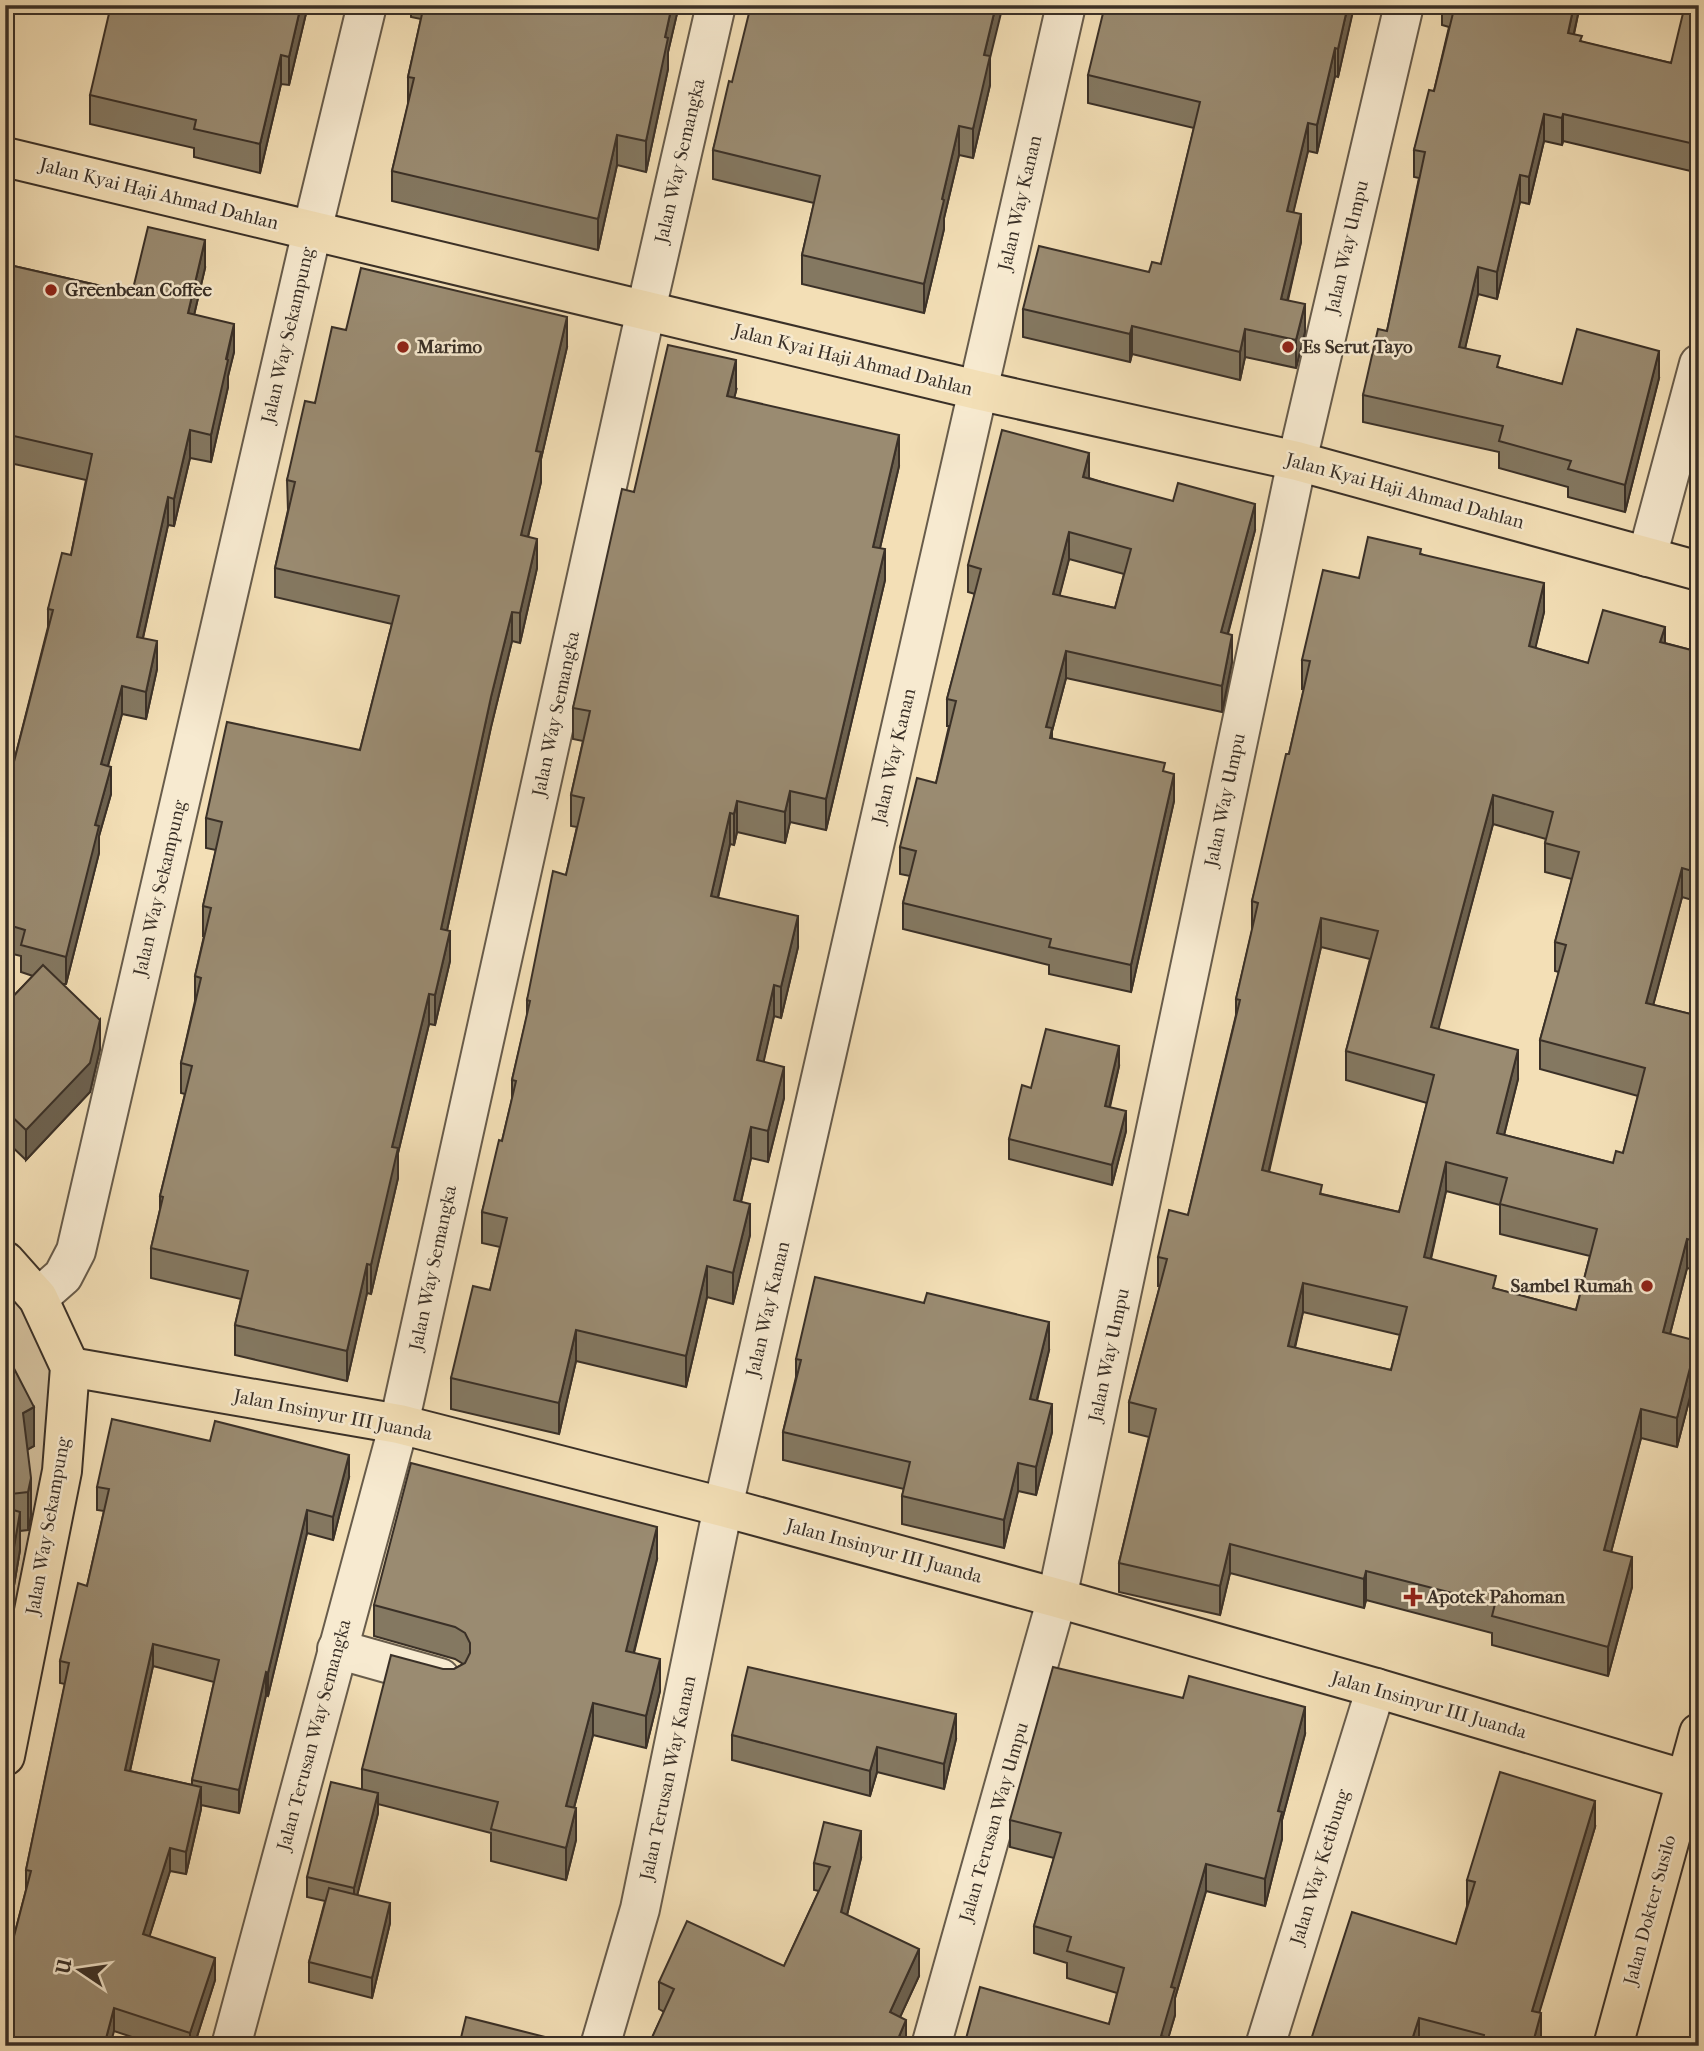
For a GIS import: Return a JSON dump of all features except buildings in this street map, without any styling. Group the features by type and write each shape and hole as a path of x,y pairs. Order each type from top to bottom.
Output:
{"main road":[{"name":"Jalan Kyai Haji Ahmad Dahlan","path":"5,157 977,390 1297,461 1699,571"},
{"path":"5,1261 38,1298"},
{"name":"Jalan Way Sekampung","path":"5,1756 62,1471 70,1367 38,1298"},
{"name":"Jalan Insinyur III Juanda","path":"70,1367 399,1424 723,1507 1057,1598 1376,1688 1692,1782"},
{"name":"Jalan Dokter Susilo","path":"1613,2046 1692,1782 1699,1733"}],"street":[{"name":"Jalan Way Sekampung","path":"38,1298 63,1276 76,1251 312,231 367,5"},
{"name":"Jalan Way Semangka","path":"399,1424 716,5"},
{"name":"Jalan Way Kanan","path":"723,1507 1066,5"},
{"name":"Jalan Way Umpu","path":"1057,1598 1297,461 1404,5"},
{"path":"1647,557 1699,364"},
{"name":"Jalan Terusan Way Semangka","path":"231,2046 399,1424"},
{"name":"Jalan Terusan Way Kanan","path":"600,2046 640,1909 723,1507"},
{"name":"Jalan Terusan Way Umpu","path":"930,2046 1057,1598"},
{"path":"337,1649 449,1680"},
{"name":"Jalan Way Ketibung","path":"1265,2046 1376,1688"}],"shaded area":[{"path":"5,1261 70,1367 5,1756"}],"place":[{"name":"Greenbean Coffee","path":"51,290"},
{"name":"Marimo","path":"403,347"},
{"name":"Es Serut Tayo","path":"1288,347"},
{"name":"Sambel Rumah","path":"1647,1286"},
{"name":"Apotek Pahoman","path":"1413,1597"}]}
